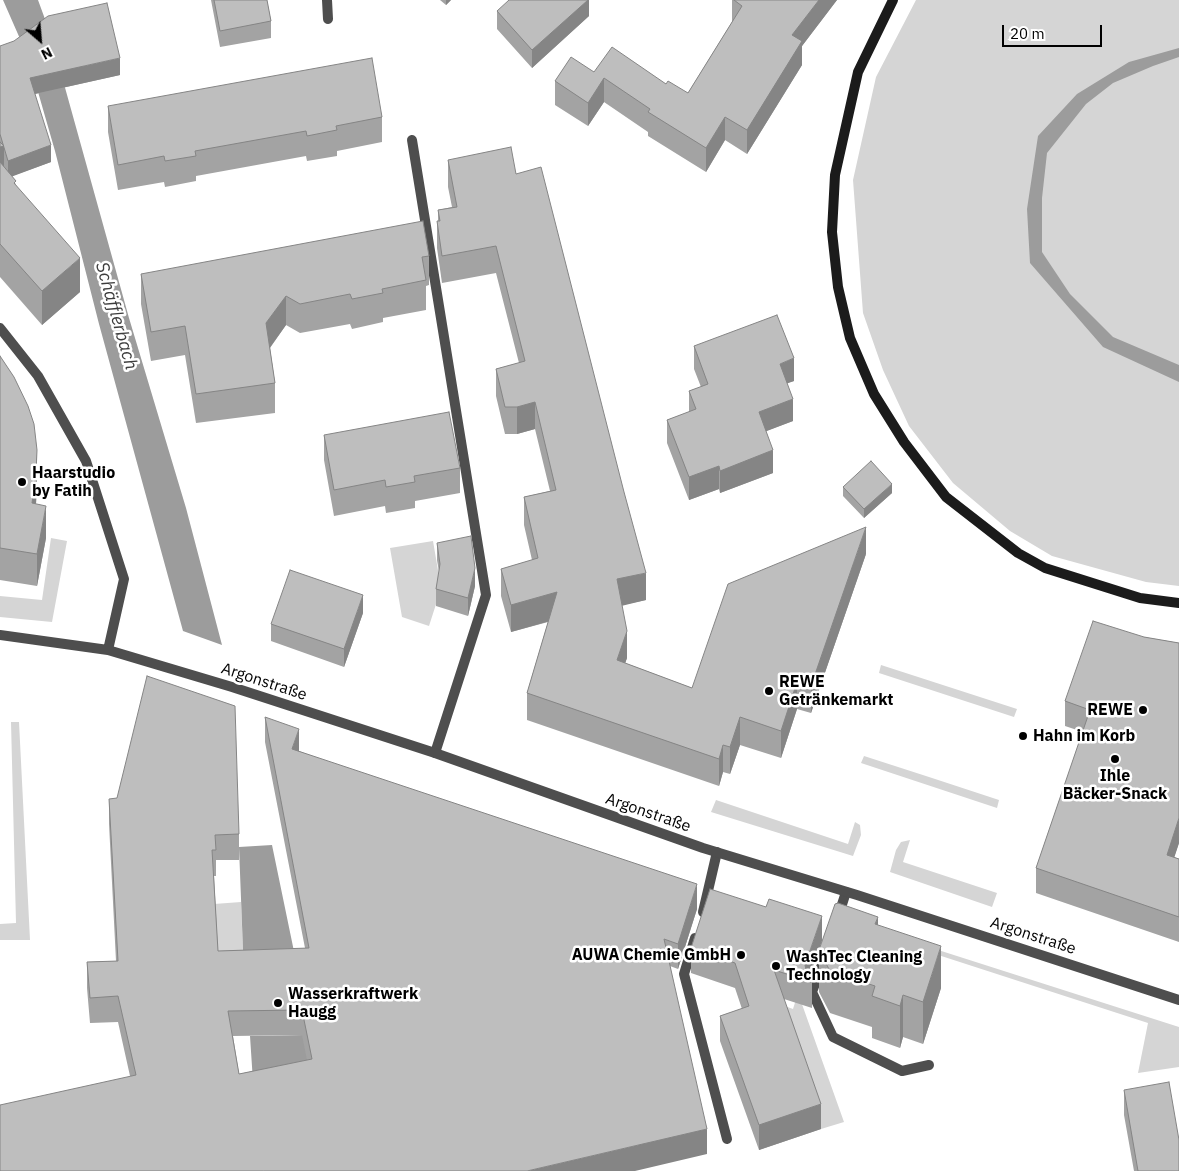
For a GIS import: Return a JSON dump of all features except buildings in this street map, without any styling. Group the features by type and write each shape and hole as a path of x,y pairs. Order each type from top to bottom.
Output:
{"street":[{"path":"327,0 328,19"},
{"path":"893,0 858,72 835,175 832,232 838,287 850,338 874,394 904,442 946,497 1018,553 1045,568 1140,598 1179,603"},
{"path":"412,140 486,595 435,753"},
{"path":"0,328 38,376 86,462 124,579 108,650"},
{"name":"Argonstraße","path":"0,635 108,650 240,689 435,753 631,824 1179,1000"},
{"path":"718,852 699,926 684,974 727,1140"},
{"path":"834,927 846,892"},
{"path":"828,945 812,992 832,1036 902,1070 928,1065"}],"shaded area":[{"path":"916,0 1179,0 1179,586 1146,582 1052,556 1010,531 953,483 909,426 883,370 863,313 853,180 876,77"},
{"path":"51,538 67,541 52,622 0,617 0,596 42,600"},
{"path":"433,541 440,582 438,598 429,626 402,617 390,548"},
{"path":"881,665 1017,709 1014,717 879,673"},
{"path":"11,722 19,722 30,940 0,940 0,924 16,923"},
{"path":"864,756 999,800 997,808 861,763"},
{"path":"716,800 848,844 855,822 860,825 861,835 853,856 711,812"},
{"path":"910,840 903,862 997,893 992,907 890,872 896,850 901,842"},
{"path":"241,902 244,976 220,1010 214,904"},
{"path":"860,925 1179,1027 1179,1067 1138,1073 1148,1023 858,929"},
{"path":"798,993 844,1122 821,1129 791,1040 771,1001 793,1009"}],"water":[{"name":"Schäfflerbach","path":"3,0 38,0 49,30 129,318 186,508 222,645 183,631 99,324 55,151 28,57"},
{"path":"1179,48 1179,57 1113,83 1086,104 1047,153 1042,198 1042,252 1070,294 1113,337 1179,365 1179,382 1103,347 1030,263 1027,209 1038,136 1077,94 1129,62"},
{"path":"272,845 297,966 244,976 239,847"},
{"path":"304,1035 312,1084 254,1097 250,1036"}],"place":[{"name":"Haarstudio by Fatih","path":"22,482"},
{"name":"REWE Getränkemarkt","path":"769,691"},
{"name":"REWE","path":"1143,710"},
{"name":"Hahn im Korb","path":"1023,736"},
{"name":"Ihle Bäcker-Snack","path":"1115,759"},
{"name":"AUWA Chemie GmbH","path":"741,955"},
{"name":"WashTec Cleaning Technology","path":"776,966"},
{"name":"Wasserkraftwerk Haugg","path":"278,1003"}]}
